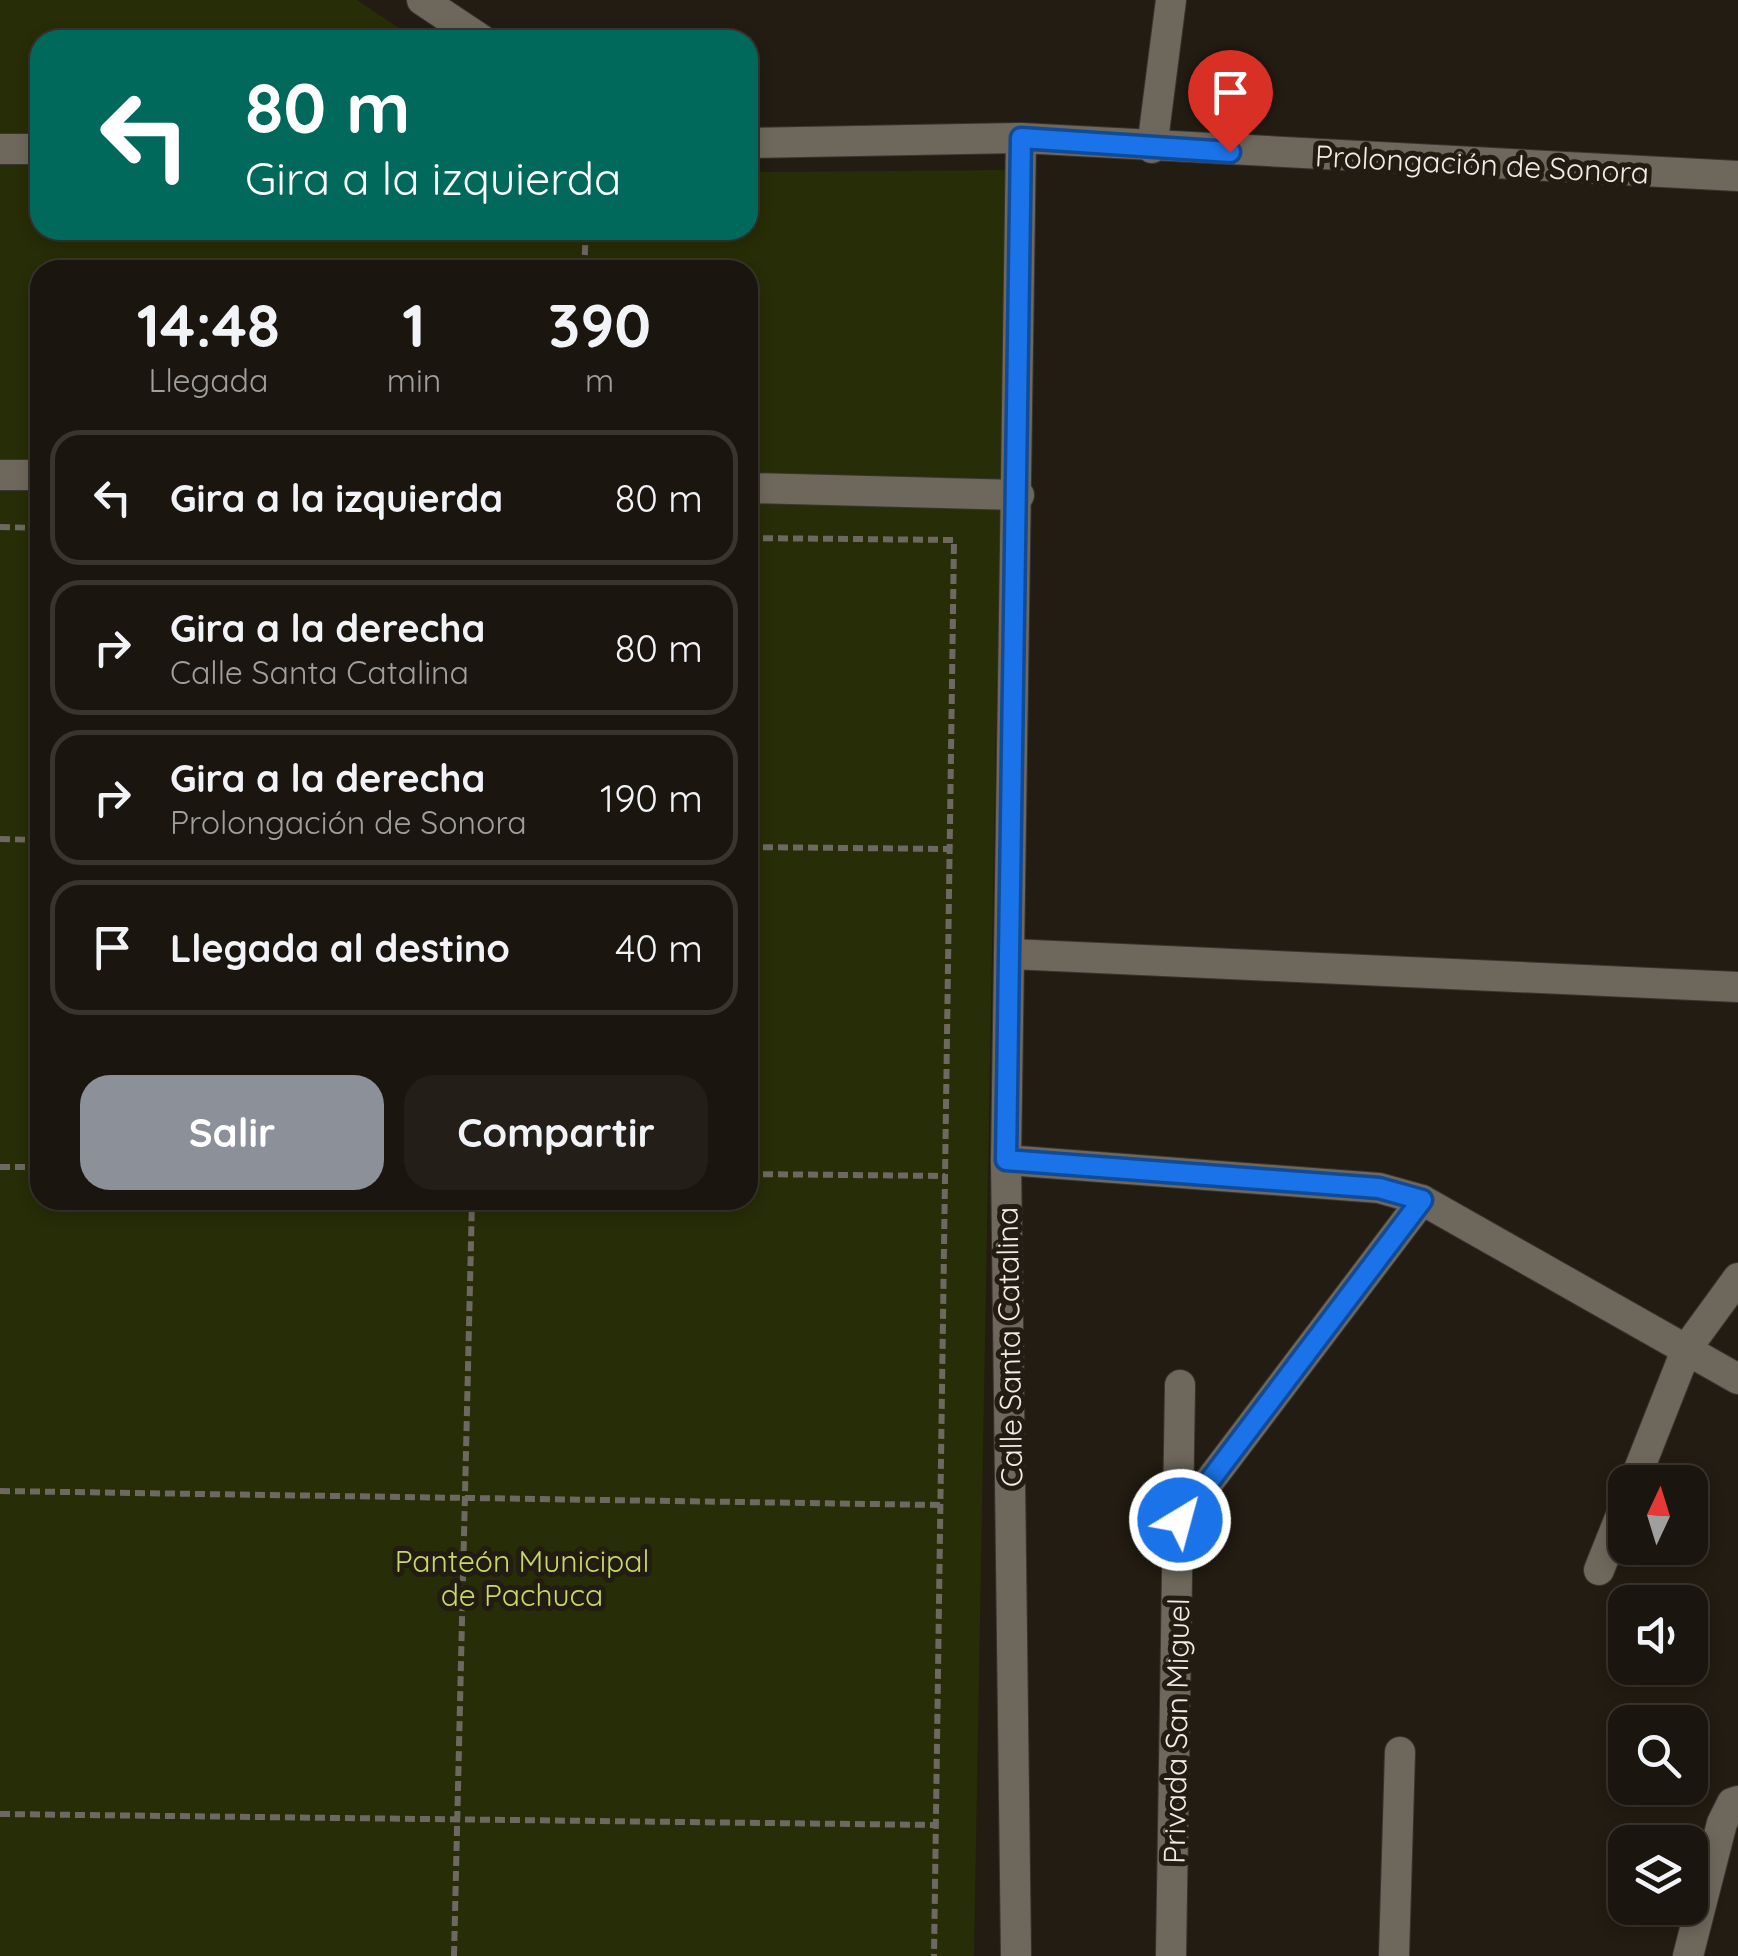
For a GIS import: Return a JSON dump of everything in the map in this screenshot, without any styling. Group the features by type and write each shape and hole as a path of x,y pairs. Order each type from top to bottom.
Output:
{"street":[{"path":"422,0 467,30"},
{"path":"1152,148 1171,0"},
{"name":"Prolongación de Sonora","path":"758,143 1021,138 1152,148 1738,176"},
{"name":"Calle Santa Catalina","path":"1016,1956 1006,1160 1019,495 1021,138"},
{"path":"0,149 30,149"},
{"path":"0,475 30,476"},
{"path":"758,488 1019,495"},
{"path":"1010,954 1738,987"},
{"path":"1006,1160 1379,1188 1422,1200 1738,1379"},
{"path":"1180,1520 1422,1200"},
{"path":"1641,1465 1687,1348 1738,1278"},
{"name":"Privada San Miguel","path":"1171,1956 1180,1385"},
{"path":"1599,1570 1608,1547"},
{"path":"1394,1956 1400,1752"},
{"path":"1688,1956 1722,1823 1735,1802"}],"path":[{"path":"0,528 30,528"},
{"path":"758,538 954,540 934,1956"},
{"path":"0,839 30,840"},
{"path":"758,847 950,849"},
{"path":"0,1167 30,1167"},
{"path":"758,1174 945,1176"},
{"path":"454,1956 472,1210"},
{"path":"0,1492 940,1505"},
{"path":"0,1814 936,1825"}],"green space":[{"name":"Panteón Municipal de Pachuca","path":"0,0 357,0 402,30 30,30 30,240 758,240 758,172 1006,170 974,1956 0,1956"}],"route":[{"path":"1180,1520 1422,1200 1379,1188 1006,1160 1019,495 1021,138 1230,152"}]}
